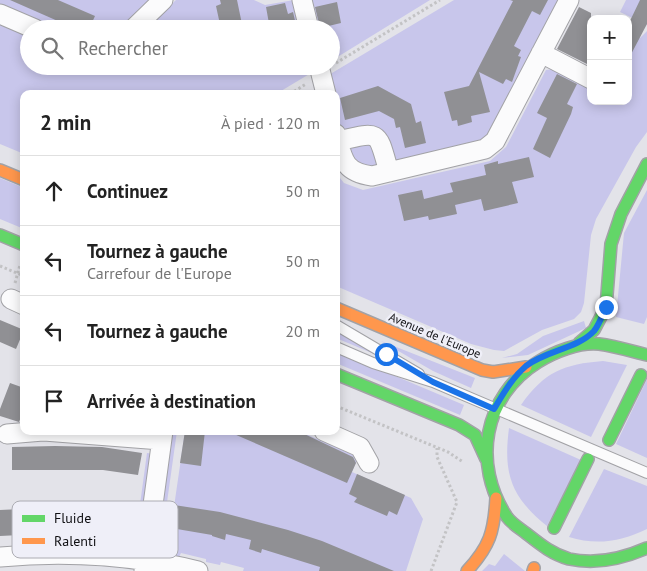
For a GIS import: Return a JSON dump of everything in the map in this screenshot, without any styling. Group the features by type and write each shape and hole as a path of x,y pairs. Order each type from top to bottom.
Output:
{"main road":[{"path":"578,343 594,330 606,307 610,244 621,214 647,164"},
{"path":"0,170 20,178"},
{"path":"0,235 20,243"},
{"name":"Avenue de l'Europe","path":"340,310 482,370 493,372 526,366"},
{"path":"647,355 626,346 602,342 578,343 551,351 526,366 508,386 494,409 487,434 486,459 489,479 496,498 506,515 534,543 570,559 589,562 609,561 632,556 647,548"},
{"path":"604,438 636,373"},
{"path":"340,376 459,425 475,435 486,459"},
{"path":"558,530 592,462"},
{"path":"467,571 488,547 492,539 496,498"},
{"path":"601,571 609,561"}],"street":[{"path":"142,20 163,0"},
{"path":"302,0 307,20"},
{"path":"340,149 343,160 349,168 359,174 372,176 485,149 495,141 569,0"},
{"path":"0,14 20,23"},
{"path":"541,54 587,77"},
{"path":"321,75 325,90"},
{"path":"340,138 369,134 376,135 380,140 390,172"},
{"path":"7,434 20,433"},
{"path":"138,435 162,436 153,501"},
{"path":"333,435 360,447 370,463"},
{"path":"97,558 144,566 198,571"}],"lane":[{"path":"0,224 20,232"},
{"path":"340,327 433,382"},
{"path":"340,349 373,363 433,382 647,473"}],"path":[{"path":"340,61 440,0"},
{"path":"297,90 308,83"},
{"path":"0,266 20,274"},
{"path":"340,408 448,452"},
{"path":"432,571 457,502 436,457 437,448"}],"shaded area":[{"path":"0,0 149,0 128,20 36,20 0,4"},
{"path":"176,0 254,0 265,5 294,0 299,20 155,20"},
{"path":"310,0 430,0 340,55 340,20 314,20"},
{"path":"454,0 562,0 494,129 479,143 399,162 389,153 383,131 376,127 349,131 340,126 340,90 330,90 327,76 340,75 340,68"},
{"path":"626,0 647,0 647,25 632,18 632,15 620,12"},
{"path":"0,25 20,33 20,75 308,75 283,90 20,90 20,152 0,144"},
{"path":"647,31 647,132 636,147 596,219 591,235 584,303 581,312 574,319 542,330 504,351 494,350 471,344 340,288 340,178 344,183 363,190 490,161 506,147 546,70 555,69 587,85 587,105 632,105 632,35 640,38"},
{"path":"372,141 379,161 374,168 366,167 351,157 348,147"},
{"path":"0,178 20,186 20,227 0,219"},
{"path":"647,190 647,317 644,324 616,317 624,233"},
{"path":"584,321 586,328 528,355 502,358 517,354 543,336"},
{"path":"340,331 379,356 340,340"},
{"path":"381,341 475,378 471,388 433,371"},
{"path":"340,353 464,405 460,415 340,365"},
{"path":"603,361 627,365 591,437 521,405 538,385 556,372 577,364"},
{"path":"647,379 647,458 616,444"},
{"path":"509,428 581,460 547,526 525,505 512,483 507,459"},
{"path":"170,435 176,435 167,501 161,501"},
{"path":"184,435 308,435 358,457 352,472 411,498 423,519 406,571 243,571 244,568 221,562 220,565 206,562 206,559 181,553 178,557 178,501 175,501"},
{"path":"147,453 153,454 147,501 140,501"},
{"path":"604,469 647,486 647,529 628,537 609,541 579,540 569,537"},
{"path":"504,554 525,571 482,571 489,564 495,566"}],"building":[{"path":"10,0 58,0 95,16 93,20 56,20"},
{"path":"220,0 237,0 241,20 219,20 216,6 221,4"},
{"path":"510,0 548,0 540,15 532,11 514,46 521,50 518,56 521,57 512,82 506,79 503,84 479,72 490,112 471,116 472,122 458,126 457,120 452,121 444,92 469,86 513,1"},
{"path":"640,0 647,0 647,24 632,52 632,17"},
{"path":"337,2 341,23 340,20 318,20 315,7"},
{"path":"285,3 288,14 293,12 295,20 268,20 266,7"},
{"path":"579,7 591,13 591,15 587,15 587,64 557,49"},
{"path":"557,74 577,84 567,104 573,107 571,114 550,158 533,149 547,118 537,113"},
{"path":"378,86 411,104 416,123 421,121 426,143 405,148 400,127 396,128 394,119 379,111 345,120 340,98"},
{"path":"529,157 534,177 512,182 518,203 484,211 481,199 455,205 457,214 429,220 428,216 404,221 398,195 422,190 424,199 453,192 450,183 486,175 484,165"},
{"path":"0,320 20,328 20,340 16,349 0,342"},
{"path":"10,383 20,387 19,422 0,416 0,409"},
{"path":"184,435 205,435 201,466 180,463"},
{"path":"236,435 306,435 353,457 356,463 347,483"},
{"path":"12,447 102,447 142,453 138,475 103,470 12,470"},
{"path":"357,474 405,495 397,515 389,511 387,516 354,502 357,498 349,494"},
{"path":"178,506 220,512 288,530 322,541 394,571 319,571 320,567 262,549 261,553 249,549 251,540 226,534 225,540 212,535 178,529"},
{"path":"12,509 12,535 0,536 0,510"}],"traffic: fast":[{"path":"579,343 594,330 606,307 611,244 621,214 647,164"},
{"path":"0,235 20,243"},
{"path":"647,355 611,346 591,344 567,348 538,362 519,376 505,393 495,412 489,432 487,454 489,475 496,497 507,517 552,552 579,561 599,561 618,558 647,548"},
{"path":"609,440 641,375"},
{"path":"340,376 459,425 475,435 486,459"},
{"path":"554,528 588,459"}],"traffic: slow":[{"path":"0,170 20,178"},
{"path":"340,310 482,370 493,372 526,367"},
{"path":"467,571 486,546 494,520 496,498"}],"route":[{"path":"386,354 433,382 494,409 508,386 526,366 551,351 578,343 594,330 606,307"}]}
